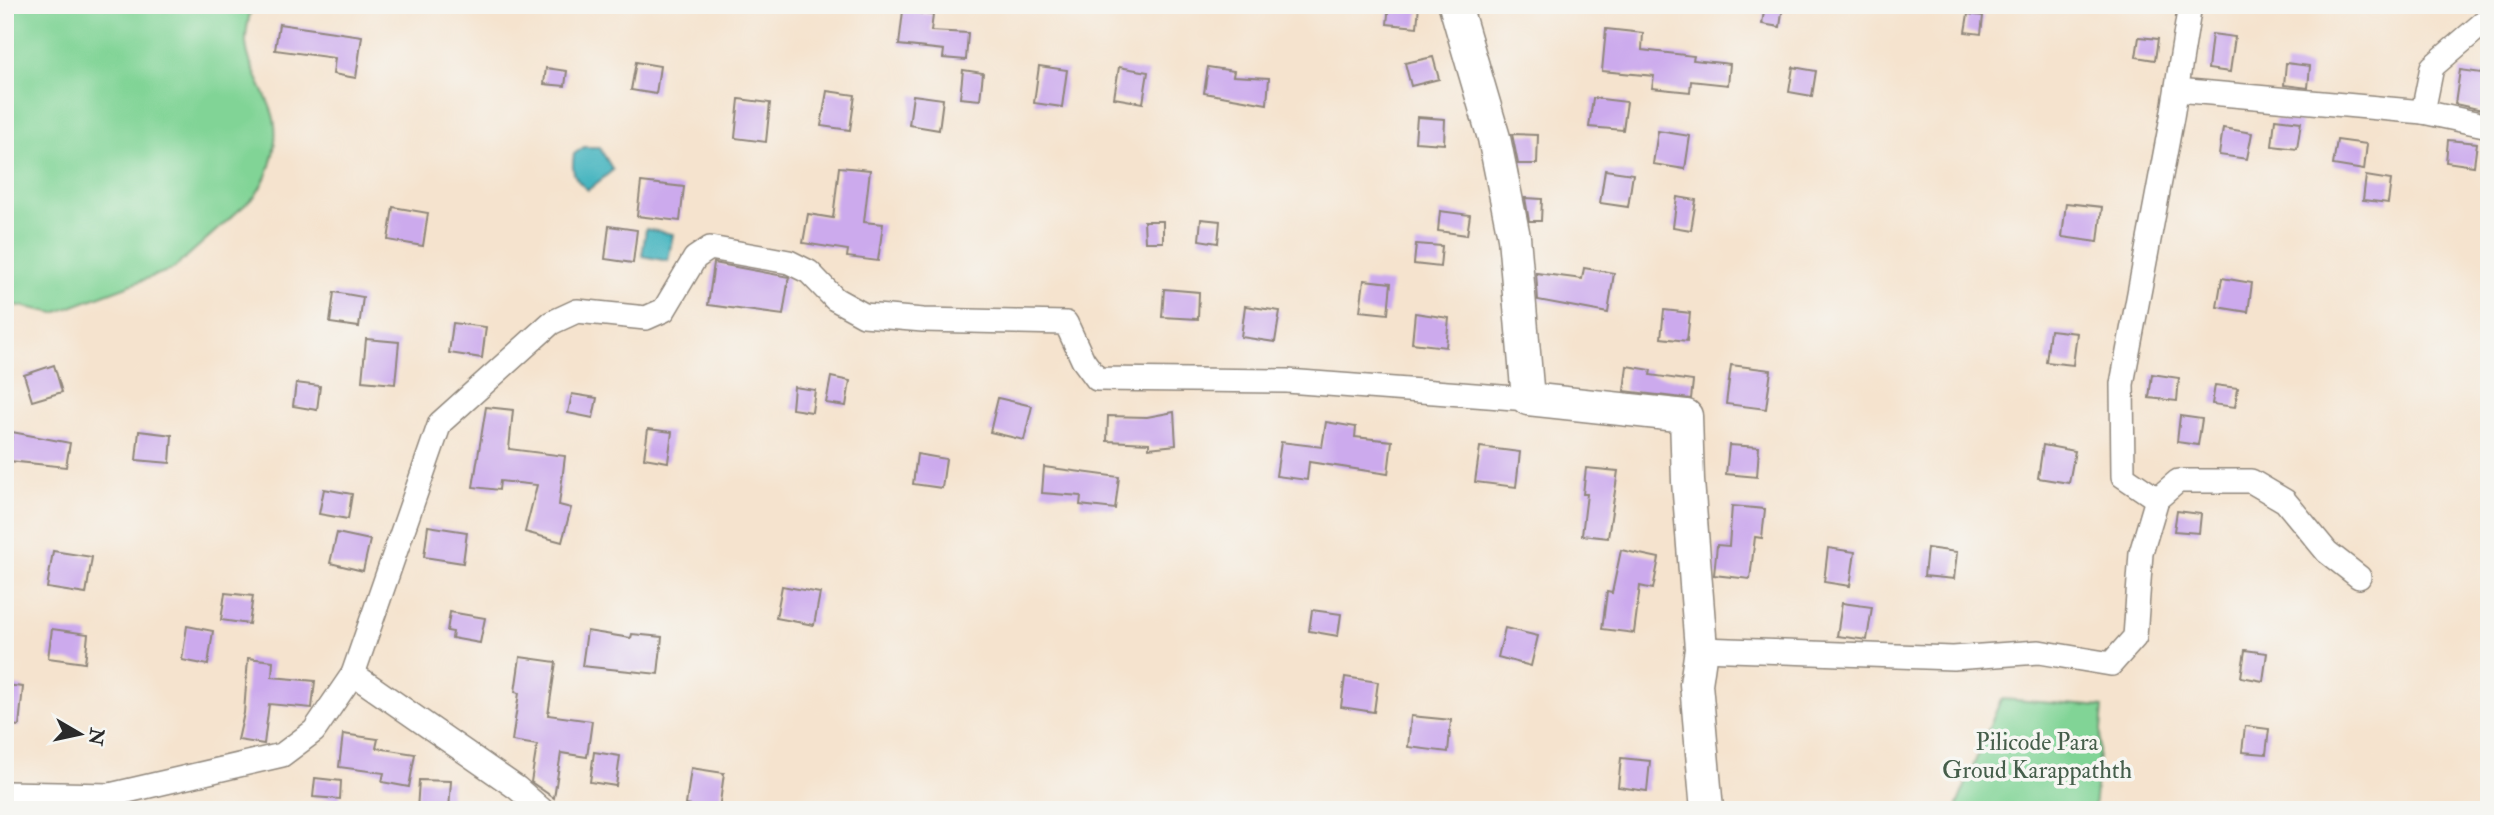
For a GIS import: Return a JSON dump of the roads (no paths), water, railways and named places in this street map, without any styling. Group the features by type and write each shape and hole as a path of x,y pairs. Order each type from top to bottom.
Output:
{"street":[{"path":"1455,5 1494,138 1514,237 1528,399"},
{"path":"2157,499 2123,477 2122,384 2177,90 2190,5"},
{"path":"2423,112 2432,67 2489,18"},
{"path":"2177,90 2423,112 2489,126"},
{"path":"5,793 110,795 282,754 314,731 353,674 440,423 551,323 577,311 646,318 664,310 695,258 710,248 789,262 808,272 835,299 864,314 923,320 1066,323 1083,360 1097,379 1287,381 1528,399 1686,416 1688,481 1701,649 1696,684 1707,810"},
{"path":"1701,649 1953,658 2039,652 2111,664 2135,637 2141,553 2157,499 2178,481 2251,481 2285,502 2327,552 2359,577"},
{"path":"353,674 517,788 542,810"}],"water":[{"path":"584,147 599,147 613,170 588,190 576,178 573,170 574,154"},
{"path":"646,229 673,234 668,261 642,256"}],"park label":[{"name":"Pilicode Para Groud Karappathth","path":"2037,756"}]}
